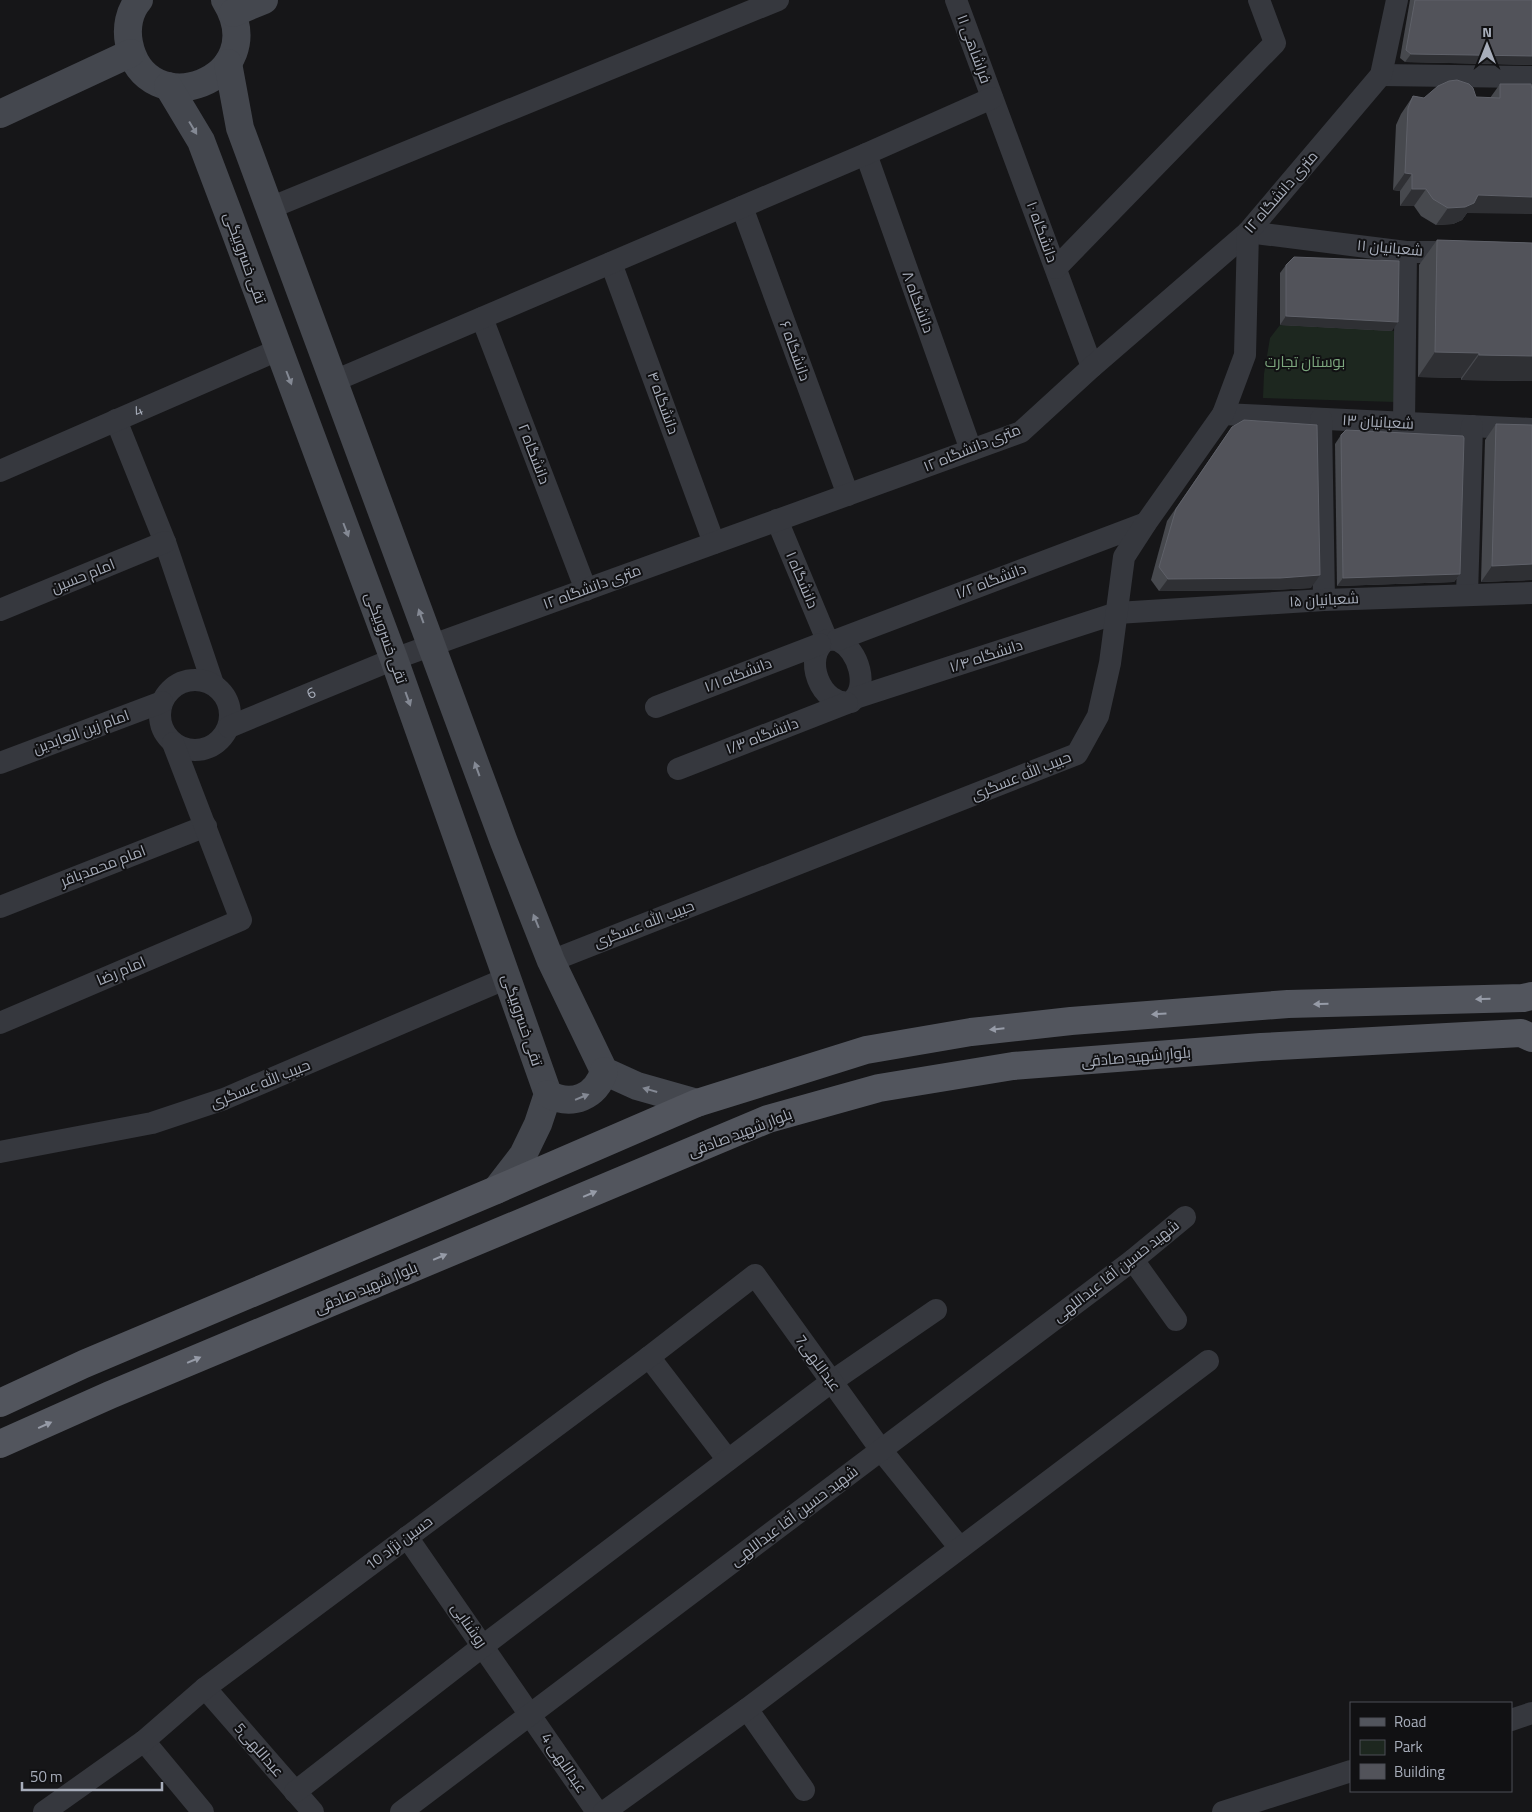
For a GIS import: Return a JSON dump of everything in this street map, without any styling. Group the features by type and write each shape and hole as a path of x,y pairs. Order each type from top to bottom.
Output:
{"main road":[{"path":"132,6 127,36 131,53 139,68 152,79 168,86 185,88 202,84 217,76 228,62 235,47 237,30 229,6 264,0"},
{"path":"0,114 131,53"},
{"path":"228,62 240,128 504,842 551,960 604,1071 636,1086 697,1104"},
{"name":"تقی خسروبیگی","path":"168,86 201,141 394,659 548,1094"},
{"path":"0,1403 84,1364 697,1104 866,1050 971,1032 1071,1021 1288,1004 1529,998"},
{"name":"بلوار شهید صادقی","path":"0,1444 119,1392 768,1119 879,1088 1023,1066 1261,1046 1528,1035"},
{"path":"496,1190 523,1155 538,1124 548,1094 564,1100 582,1098 597,1087 604,1071"}],"street":[{"path":"270,208 778,0"},
{"name":"فراشاهی ۱۱","path":"956,0 992,98"},
{"path":"1056,268 1275,43 1259,0"},
{"name":"۱۲ متری دانشگاه","path":"394,659 1021,432 1092,367 1248,232 1381,75 1397,0"},
{"path":"1381,75 1532,77"},
{"path":"334,381 866,154 992,98"},
{"name":"دانشگاه ۱۰","path":"992,98 1092,367"},
{"name":"دانشگاه ۸","path":"866,154 971,450"},
{"name":"دانشگاه ۶","path":"742,207 848,495"},
{"name":"شعبانیان ۱۱","path":"1248,232 1406,252 1474,253"},
{"name":"حبیب الله عسگری","path":"551,960 1077,754 1098,716 1110,663 1124,558 1146,523 1224,414 1245,356 1248,232"},
{"path":"1404,423 1406,252"},
{"name":"دانشگاه ۴","path":"611,263 714,543"},
{"name":"دانشگاه ۲","path":"482,318 586,590"},
{"name":"4","path":"0,471 278,350"},
{"name":"شعبانیان ۱۳","path":"1224,414 1532,429"},
{"path":"1321,419 1324,600"},
{"path":"116,420 165,542 213,684 227,699 231,713 229,727 215,745 194,751 173,743"},
{"path":"1467,595 1472,426"},
{"name":"دانشگاه ۱","path":"777,520 828,641"},
{"name":"دانشگاه ۱/۲","path":"828,641 1146,523"},
{"name":"امام حسین","path":"0,610 165,542"},
{"name":"شعبانیان ۱۵","path":"1117,613 1324,600 1532,593"},
{"name":"دانشگاه ۱/۴","path":"851,700 1117,613"},
{"path":"828,641 851,650 856,659 860,682 851,700 838,702 829,696 821,686 816,674 816,653 828,641"},
{"name":"دانشگاه ۱/۱","path":"656,707 828,641"},
{"name":"6","path":"229,727 394,659"},
{"path":"206,826 173,743 160,724 162,702 174,686 193,680 213,684"},
{"name":"دانشگاه ۱/۳","path":"678,769 851,700"},
{"name":"امام زین العابدین","path":"0,763 162,702"},
{"name":"امام محمدباقر","path":"0,908 206,826"},
{"name":"امام رضا","path":"0,1023 241,920 206,826"},
{"name":"حبیب الله عسگری","path":"0,1152 152,1123 224,1099 507,978"},
{"name":"شهید حسین آقا عبداللهی","path":"400,1812 1133,1260 1185,1217"},
{"path":"1133,1260 1176,1320"},
{"name":"عبداللهی7","path":"755,1276 881,1450 960,1548"},
{"name":"حسین نژاد 10","path":"44,1812 144,1741 205,1688 755,1276"},
{"path":"296,1792 483,1646 831,1382 936,1310"},
{"path":"648,1357 728,1460"},
{"path":"604,1812 747,1710 1208,1360"},
{"name":"روشنایی","path":"407,1537 531,1714"},
{"name":"عبداللهی5","path":"205,1688 313,1812"},
{"path":"747,1710 804,1790"},
{"path":"1512,1720 1532,1713"},
{"name":"عبداللهی 4","path":"531,1714 598,1812"},
{"path":"144,1741 203,1812"},
{"path":"1223,1812 1350,1771"}],"green space":[{"name":"بوستان تجارت","path":"1280,325 1395,331 1396,402 1263,398 1264,374 1270,338"}],"building":[{"path":"1415,0 1532,0 1532,56 1411,54 1406,50"},
{"path":"1457,80 1469,84 1473,88 1476,97 1500,98 1500,84 1531,84 1532,197 1478,195 1474,203 1465,207 1448,208 1433,199 1426,189 1412,189 1412,174 1405,173 1408,108 1413,96 1424,98 1438,86"},
{"path":"1437,240 1532,243 1532,356 1435,352"},
{"path":"1294,257 1399,261 1398,322 1286,316 1286,265"},
{"path":"1244,420 1317,425 1320,575 1280,578 1168,579 1159,567 1176,509 1232,427"},
{"path":"1496,424 1532,425 1532,564 1492,566"},
{"path":"1346,430 1463,436 1460,574 1343,578 1341,435"}]}
